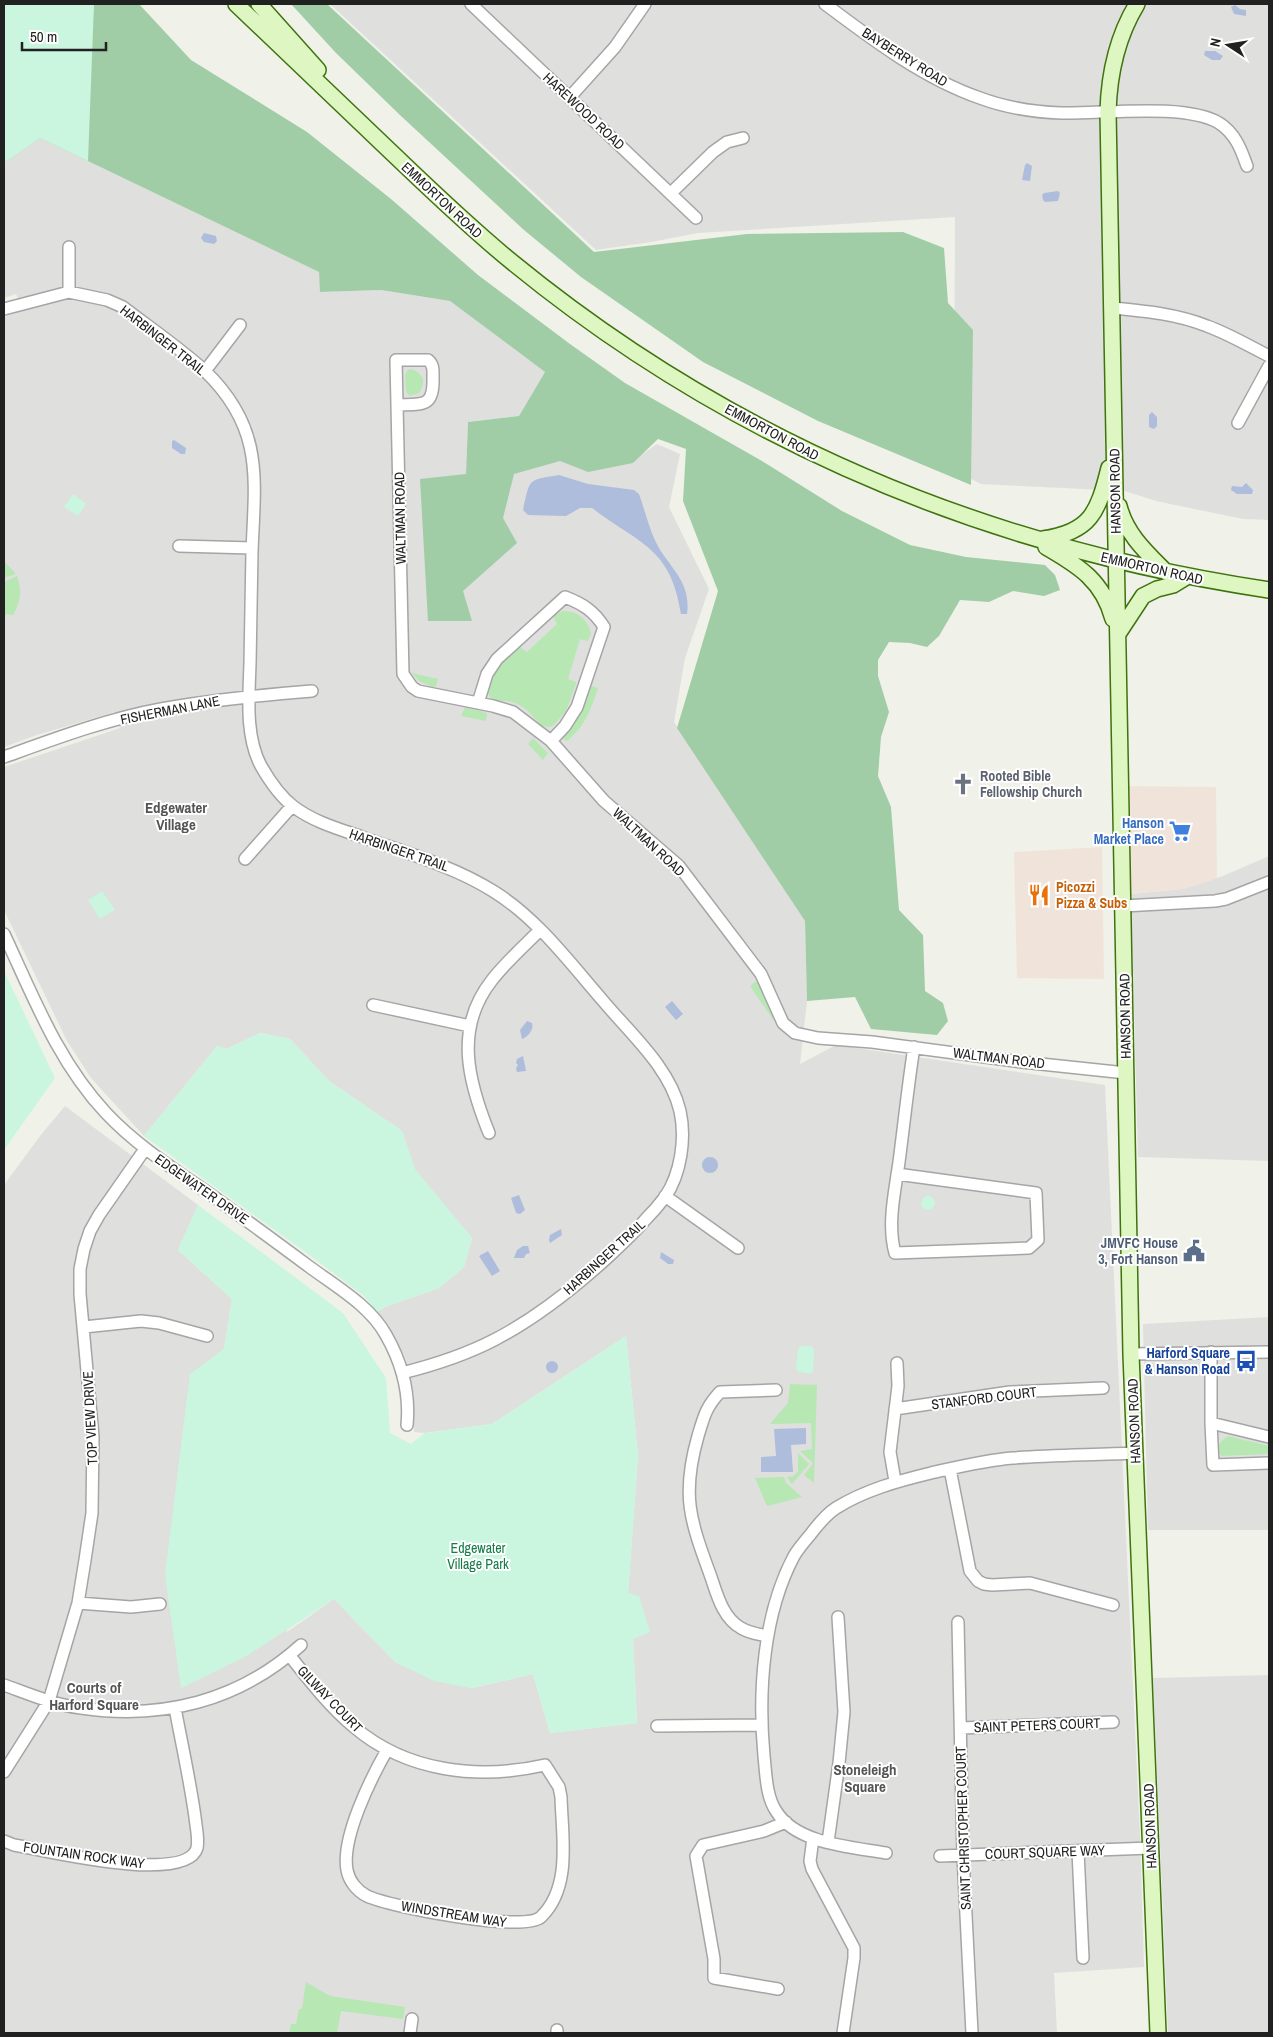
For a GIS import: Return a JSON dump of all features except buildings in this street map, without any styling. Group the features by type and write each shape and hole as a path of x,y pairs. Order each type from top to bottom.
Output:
{"street":[{"name":"EMMORTON ROAD","path":"236,4 457,215 511,261 607,333 659,368 727,409 823,459 919,500 1023,535 1167,573 1269,590"},
{"name":"EMMORTON ROAD","path":"259,4 324,77 356,119"},
{"name":"HAREWOOD ROAD","path":"470,4 696,218"},
{"path":"570,97 615,47 645,4"},
{"name":"BAYBERRY ROAD","path":"826,4 868,36 900,57 946,83 980,98 1003,104 1059,113 1176,112 1208,118 1227,129 1241,148 1247,166"},
{"name":"HANSON ROAD","path":"1137,4 1123,32 1114,58 1109,84 1108,112 1131,1354 1158,2033"},
{"path":"670,193 713,152 727,142 742,138"},
{"path":"69,247 70,292"},
{"name":"HARBINGER TRAIL","path":"4,310 70,292 107,300 123,307 205,371 224,393 237,412 248,435 253,461 255,498 252,548 250,730 255,751 262,766 292,806 331,826 453,869 496,892 515,906 540,930 655,1061 672,1088 680,1110 682,1127 682,1146 678,1165 665,1196 638,1230 588,1275 523,1323 495,1340 456,1357 402,1373"},
{"path":"1113,308 1175,316 1207,326 1269,356"},
{"path":"205,371 240,325"},
{"name":"WALTMAN ROAD","path":"397,405 423,404 430,399 434,393 433,368 428,360 396,360 397,405 403,674 412,687 418,691 513,712 551,741 604,801 679,866 761,974 783,1023 788,1028 805,1037 914,1047 1022,1062 1126,1073"},
{"path":"1238,423 1269,366"},
{"path":"1040,540 1059,537 1083,526 1103,494 1114,450"},
{"path":"1115,493 1127,528 1135,541 1167,573"},
{"path":"1023,535 1067,559 1095,582 1103,592 1110,607 1118,636"},
{"path":"179,546 252,548"},
{"path":"1118,636 1143,596 1157,589 1173,585 1186,577"},
{"path":"478,703 487,674 497,659 565,597 579,602 596,614 604,627 577,707 569,721 551,741"},
{"name":"FISHERMAN LANE","path":"4,757 124,718 160,709 249,696 312,691"},
{"path":"245,859 292,806"},
{"path":"1123,906 1215,901 1226,899 1269,882"},
{"path":"490,1133 474,1093 469,1071 467,1052 470,1026 482,996 491,981 540,930"},
{"name":"EDGEWATER DRIVE","path":"4,934 60,1052 82,1085 107,1114 145,1148 264,1232 357,1302 386,1334 402,1373 408,1410 407,1425"},
{"path":"373,1005 470,1026"},
{"path":"897,1174 1036,1193 1038,1240 1029,1248 895,1253 892,1241 892,1225 897,1174 914,1047"},
{"name":"TOP VIEW DRIVE","path":"48,1701 78,1603 92,1513 93,1437 80,1294 80,1269 90,1231 145,1148"},
{"path":"665,1196 738,1248"},
{"path":"84,1326 141,1321 159,1323 207,1336"},
{"path":"1211,1352 1213,1465 1269,1463"},
{"path":"1131,1354 1269,1352"},
{"path":"896,1481 890,1452 898,1386 897,1363"},
{"name":"STANFORD COURT","path":"895,1409 1010,1392 1103,1388"},
{"path":"767,1636 740,1628 725,1612 701,1551 691,1518 688,1480 694,1449 708,1404 720,1392 776,1390"},
{"path":"1211,1423 1269,1437"},
{"path":"886,1852 813,1838 786,1822 776,1812 770,1797 761,1725 767,1636 778,1597 794,1555 823,1519 834,1509 858,1496 896,1481 1012,1458 1134,1453"},
{"path":"950,1469 970,1571 978,1581 992,1585 1030,1583 1113,1605"},
{"path":"78,1603 131,1607 160,1604"},
{"path":"828,1842 844,1712 838,1617"},
{"name":"SAINT CHRISTOPHER COURT","path":"958,1622 963,1856 972,2033"},
{"path":"4,1685 48,1701 80,1708 139,1712 175,1708 210,1700 234,1690 259,1677 290,1656 302,1645"},
{"name":"GILWAY COURT","path":"290,1656 313,1685 353,1726 387,1750 423,1764 461,1772 523,1770 545,1764"},
{"path":"4,1772 48,1701"},
{"name":"FOUNTAIN ROCK WAY","path":"4,1841 14,1845 140,1866 167,1865 187,1860 193,1855 198,1842 191,1789 175,1708"},
{"name":"SAINT PETERS COURT","path":"961,1728 1113,1722"},
{"path":"657,1726 761,1725"},
{"name":"WINDSTREAM WAY","path":"387,1750 371,1779 348,1842 347,1871 359,1892 386,1902 431,1912 514,1923 540,1919 554,1899 560,1886 562,1861 561,1797 558,1787 545,1764"},
{"path":"778,1989 714,1978 714,1959 696,1856 703,1845 764,1831 786,1822"},
{"path":"813,1838 810,1861 812,1868 854,1948 843,2033"},
{"name":"COURT SQUARE WAY","path":"940,1856 1151,1848"},
{"path":"1078,1851 1083,1958"},
{"path":"410,2033 412,2019"}],"shaded area":[{"path":"330,4 1269,4 1269,520 1243,519 1156,501 1125,491 981,484 954,470 955,217 698,233 596,250"},
{"path":"40,138 319,272 321,292 381,290 450,301 545,372 519,416 468,422 462,591 516,543 500,515 512,474 560,460 634,460 657,444 680,454 669,507 709,589 685,658 674,722 805,921 807,1001 800,1064 836,1045 1105,1085 1140,1837 1144,1967 1054,1973 1057,2033 4,2033 4,1185 65,1106 198,1205 178,1250 232,1299 224,1349 287,1632 334,1599 395,1662 472,1688 533,1674 550,1733 637,1723 633,1639 628,1593 638,1456 626,1336 492,1424 425,1433 414,1432 414,1396 405,1358 387,1324 377,1312 385,1307 439,1288 464,1267 472,1238 414,1169 402,1131 329,1081 290,1039 260,1033 227,1049 217,1046 144,1136 91,1078 67,1041 4,910 4,767 120,728 114,712 4,747 4,317 24,310 16,294 4,298 4,163"},
{"path":"1129,786 1216,787 1217,878 1183,889 1131,894"},
{"path":"1102,847 1104,979 1017,978 1014,852"},
{"path":"1269,856 1269,1161 1138,1157 1131,894 1183,889 1223,876"},
{"path":"1269,1317 1269,1530 1148,1530 1143,1324"},
{"path":"1269,1675 1269,2033 1168,2033 1153,1678"}],"green space":[{"path":"4,4 139,4 191,60 307,132 391,199 478,275 625,383 762,461 842,511 910,545 966,557 1045,565 1055,575 1060,590 1044,596 1013,591 989,602 960,600 939,636 927,647 910,643 889,642 878,660 878,676 889,712 881,737 878,776 891,807 899,910 923,935 925,991 943,1003 948,1021 937,1035 871,1029 855,997 807,1001 805,921 677,728 718,591 683,501 686,449 658,439 633,463 588,472 560,461 514,474 503,518 517,543 463,591 472,621 428,621 420,479 466,474 468,422 519,416 545,372 450,301 381,290 320,292 319,272 40,138 4,163"},
{"path":"4,4 94,4 88,161 40,138 4,163"},
{"path":"291,4 327,4 594,252 747,234 903,232 944,248 948,303 973,330 971,485 818,421 703,362 581,277 524,230 401,116 336,53"},
{"path":"410,369 421,375 423,385 419,393 410,396 406,392 405,375"},
{"path":"73,494 86,504 78,516 64,507"},
{"path":"4,561 16,574 4,578"},
{"path":"17,576 20,586 18,605 13,615 7,614 4,617 4,582"},
{"path":"563,611 573,612 582,617 591,634 588,641 580,639 568,679 576,682 576,684 566,711 554,725 550,727 541,726 523,707 510,701 495,700 486,689 504,661 520,647 527,652 557,624 553,616"},
{"path":"412,673 438,679 436,686 433,687 419,681"},
{"path":"591,686 598,688 590,710 583,724 567,741 562,738 563,735 578,717"},
{"path":"465,707 487,713 486,721 461,716"},
{"path":"533,738 548,753 543,760 528,744"},
{"path":"102,891 115,910 100,919 88,900"},
{"path":"4,971 55,1078 4,1150"},
{"path":"755,982 758,983 774,1021 750,986"},
{"path":"259,1033 290,1039 329,1081 402,1131 415,1169 472,1238 464,1267 439,1288 385,1307 377,1312 364,1296 144,1136 217,1046 227,1049"},
{"path":"925,1196 931,1196 935,1203 931,1210 925,1210 921,1206 921,1200"},
{"name":"Edgewater Village Park","path":"198,1205 343,1313 386,1378 390,1433 411,1444 425,1433 492,1424 626,1336 638,1456 628,1593 639,1596 650,1632 633,1639 637,1723 550,1733 533,1674 471,1688 434,1681 395,1662 334,1599 245,1657 181,1688 165,1575 190,1374 224,1349 232,1299 178,1250"},
{"path":"801,1346 812,1346 814,1350 813,1371 810,1374 799,1372 796,1369 798,1349"},
{"path":"790,1384 817,1385 814,1483 804,1475 813,1463 800,1451 812,1449 811,1423 770,1424 788,1403"},
{"path":"1228,1436 1269,1446 1269,1454 1222,1456 1219,1453 1218,1447"},
{"path":"798,1453 809,1464 792,1484 787,1477 794,1476 798,1471"},
{"path":"784,1477 786,1483 802,1497 767,1506 755,1478"},
{"path":"306,1982 330,1996 405,2007 403,2019 341,2011 337,2033 289,2033 291,2024 296,2024 299,2009 302,2009"}],"water":[{"path":"1235,5 1240,9 1246,10 1246,16 1234,14 1231,7"},
{"path":"1205,51 1215,51 1223,56 1220,60 1212,60 1204,55"},
{"path":"1027,163 1032,166 1030,181 1022,180"},
{"path":"1058,191 1060,193 1058,201 1045,202 1043,200 1042,195 1044,193"},
{"path":"204,233 216,236 217,241 214,244 204,242 201,238"},
{"path":"1152,412 1157,417 1157,426 1154,429 1149,427 1149,415"},
{"path":"174,440 186,448 185,454 181,454 172,448 172,441"},
{"path":"559,475 588,484 634,490 639,494 654,538 686,591 687,614 681,614 676,592 669,574 661,561 650,549 592,508 580,508 566,516 528,515 523,510 529,487 535,480"},
{"path":"1246,483 1253,490 1252,494 1237,494 1231,490 1232,486 1242,487"},
{"path":"672,1001 683,1014 676,1020 665,1007"},
{"path":"527,1021 532,1023 532,1028 528,1035 522,1039 520,1030"},
{"path":"523,1056 526,1071 517,1072 517,1059"},
{"path":"710,1157 718,1165 710,1173 702,1165"},
{"path":"519,1195 525,1210 520,1214 516,1213 511,1198"},
{"path":"561,1229 562,1235 550,1243 550,1235"},
{"path":"523,1246 528,1246 530,1253 526,1254 524,1258 514,1258 517,1250"},
{"path":"488,1251 500,1271 492,1276 479,1256"},
{"path":"661,1252 674,1260 673,1264 668,1264 660,1258"},
{"path":"550,1361 554,1361 558,1367 554,1373 550,1373 546,1369 546,1365"},
{"path":"806,1428 806,1444 791,1445 793,1472 761,1472 761,1457 776,1456 774,1429"}],"place":[{"name":"Rooted Bible Fellowship Church","path":"963,784"},
{"name":"Hanson Market Place","path":"1180,831"},
{"name":"Picozzi Pizza & Subs","path":"1039,895"},
{"name":"JMVFC House 3, Fort Hanson","path":"1194,1251"},
{"name":"Harford Square & Hanson Road","path":"1246,1361"}],"district":[{"name":"Edgewater Village","path":"176,816"},
{"name":"Courts of Harford Square","path":"94,1696"},
{"name":"Stoneleigh Square","path":"865,1778"}]}
